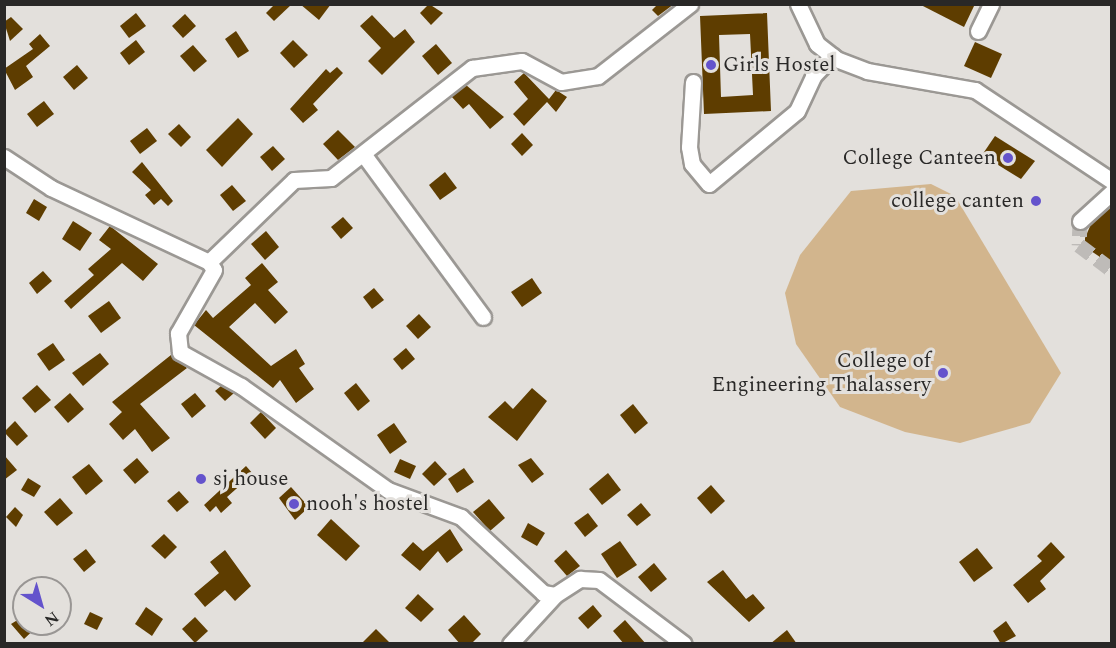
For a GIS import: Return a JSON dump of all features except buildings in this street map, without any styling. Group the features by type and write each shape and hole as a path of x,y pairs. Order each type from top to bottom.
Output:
{"street":[{"path":"209,261 294,180 331,178 364,155 472,68 522,61 561,82 590,79 690,4"},
{"path":"798,4 805,25 832,56 867,71 975,90 1112,181"},
{"path":"978,31 991,4"},
{"path":"693,82 689,147 692,164 710,184 797,111 813,76 832,56"},
{"path":"364,155 483,317"},
{"path":"4,157 51,188 209,261 214,270 178,333 180,352 241,386 388,490 461,517 543,593 555,595"},
{"path":"1080,221 1112,192"},
{"path":"510,644 555,595 580,579 599,580 684,644"}],"shaded area":[{"path":"931,184 955,196 1061,373 1030,423 960,443 905,432 840,407 796,344 785,293 800,255 851,191"}],"tunnel":[{"path":"1080,221 1079,245 1112,270"}],"place":[{"name":"Girls Hostel","path":"711,65"},
{"name":"College Canteen","path":"1008,158"},
{"name":"college canten","path":"1036,201"},
{"name":"College of Engineering Thalassery","path":"943,373"},
{"name":"sj house","path":"201,479"},
{"name":"nooh's hostel","path":"294,504"}]}
